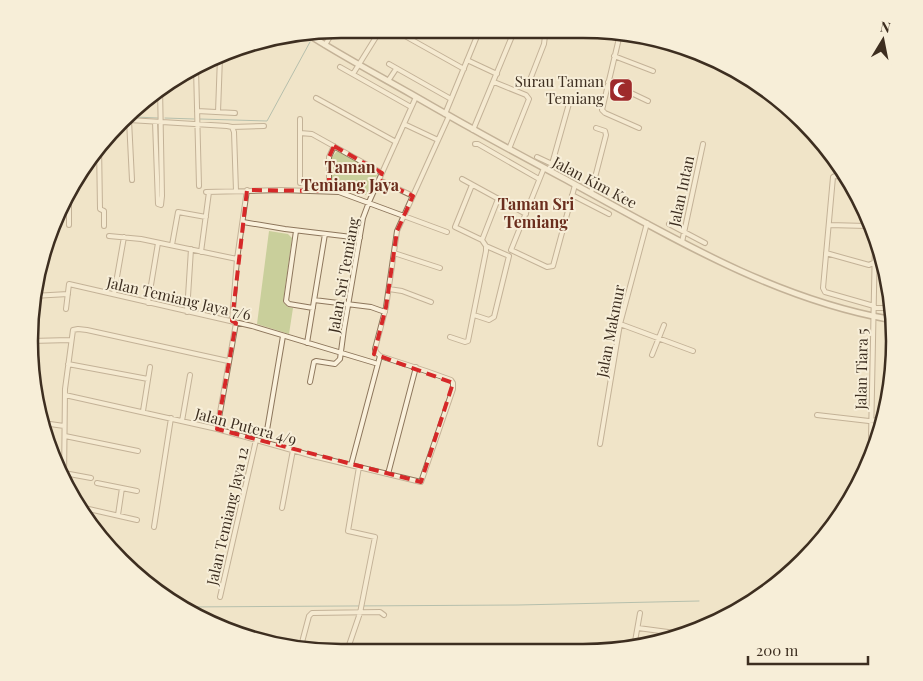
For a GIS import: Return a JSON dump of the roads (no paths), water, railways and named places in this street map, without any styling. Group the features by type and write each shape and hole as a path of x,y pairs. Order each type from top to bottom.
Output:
{"street":[{"path":"324,45 329,38"},
{"path":"353,74 375,38"},
{"path":"409,38 464,69"},
{"path":"388,474 416,367 379,355 375,349 385,312 398,231 438,140 451,99 476,38"},
{"path":"474,130 511,38"},
{"path":"528,85 545,38"},
{"name":"Jalan Kim Kee","path":"314,39 474,130 682,242 758,279 798,294 830,298 873,316 885,318"},
{"path":"618,40 602,110 639,128"},
{"path":"614,56 653,71"},
{"path":"467,60 497,74"},
{"path":"218,112 220,63"},
{"path":"389,64 451,99"},
{"path":"340,66 411,107"},
{"path":"388,82 396,69"},
{"path":"196,74 199,186"},
{"path":"494,82 529,98 508,148 501,157"},
{"path":"608,82 648,101"},
{"path":"159,120 161,206 158,204 159,120 160,97"},
{"name":"Jalan Sri Temiang","path":"310,382 314,362 335,364 339,361 368,202 416,97"},
{"path":"316,98 396,142"},
{"path":"550,171 570,100"},
{"path":"136,117 159,120 197,118 218,112 235,113"},
{"path":"197,118 232,127 264,126"},
{"path":"300,119 300,183"},
{"path":"132,121 132,180"},
{"path":"404,124 438,140"},
{"path":"232,127 234,132 236,190"},
{"path":"591,194 606,134 605,131 596,128"},
{"path":"300,133 312,134 382,172"},
{"path":"475,144 539,179"},
{"name":"Jalan Intan","path":"682,242 703,144"},
{"path":"329,191 329,157 334,146"},
{"path":"99,157 100,209 104,211 104,226"},
{"path":"537,157 553,162 578,174"},
{"path":"544,168 511,250 547,267 553,266 575,185"},
{"path":"837,176 833,178 823,288 830,298 884,308"},
{"path":"462,179 526,214"},
{"path":"378,180 413,196"},
{"path":"472,185 455,227 468,235 482,240 486,246 509,256 494,317 489,320 474,315"},
{"path":"201,252 208,192 236,190 329,191 368,202 446,232"},
{"path":"217,428 234,322 237,259 247,190"},
{"path":"572,196 609,214"},
{"path":"482,240 498,199"},
{"path":"69,206 69,225"},
{"path":"172,245 178,212 206,217"},
{"path":"243,222 360,238"},
{"name":"Jalan Makmur","path":"600,444 620,324 647,223"},
{"path":"669,224 705,243"},
{"path":"829,225 862,226"},
{"path":"296,230 286,301 289,304 313,308"},
{"path":"307,343 325,234"},
{"path":"109,236 158,242 237,259"},
{"path":"114,294 124,237"},
{"path":"148,302 158,242"},
{"path":"450,337 465,342 468,341 486,246"},
{"path":"187,312 191,249"},
{"path":"394,253 440,268"},
{"path":"826,253 869,265 875,262"},
{"name":"Jalan Tiara 5","path":"871,430 875,262"},
{"name":"Jalan Temiang Jaya 7/6","path":"68,294 69,284 114,294 234,322 375,363"},
{"path":"389,289 402,291 431,302"},
{"path":"41,296 68,294 66,309"},
{"path":"314,300 371,307 385,312"},
{"path":"620,324 693,351"},
{"path":"652,355 664,325"},
{"path":"64,463 65,395 71,332 75,329 228,361"},
{"name":"Jalan Temiang Jaya 12","path":"265,442 283,336"},
{"path":"38,341 70,340"},
{"path":"351,465 379,355"},
{"path":"68,364 148,379"},
{"path":"142,411 150,367"},
{"name":"Jalan Putera 4/9","path":"65,395 217,428 292,450 420,482 453,383 451,380 416,367"},
{"path":"182,421 190,375"},
{"path":"817,415 872,421"},
{"path":"154,527 171,418"},
{"path":"50,424 64,426"},
{"path":"64,436 138,451"},
{"name":"Jalan Temiang Jaya 12","path":"220,597 256,440"},
{"path":"282,508 292,450"},
{"path":"349,644 360,613 375,537 348,532 359,467"},
{"path":"69,474 91,478"},
{"path":"98,483 137,491"},
{"path":"118,515 122,488"},
{"path":"89,509 137,520"},
{"path":"302,641 310,614 314,612 380,612 384,615"},
{"path":"636,639 640,613"},
{"path":"638,628 665,632"}],"waterway":[{"path":"200,119 267,121 310,42"},
{"path":"136,117 158,118"},
{"path":"165,118 194,119"},
{"path":"196,607 518,605 699,601"}],"place":[{"name":"Surau Taman Temiang","path":"621,90"}],"district":[{"name":"Taman Temiang Jaya","path":"350,175"},
{"name":"Taman Sri Temiang","path":"536,212"}]}
